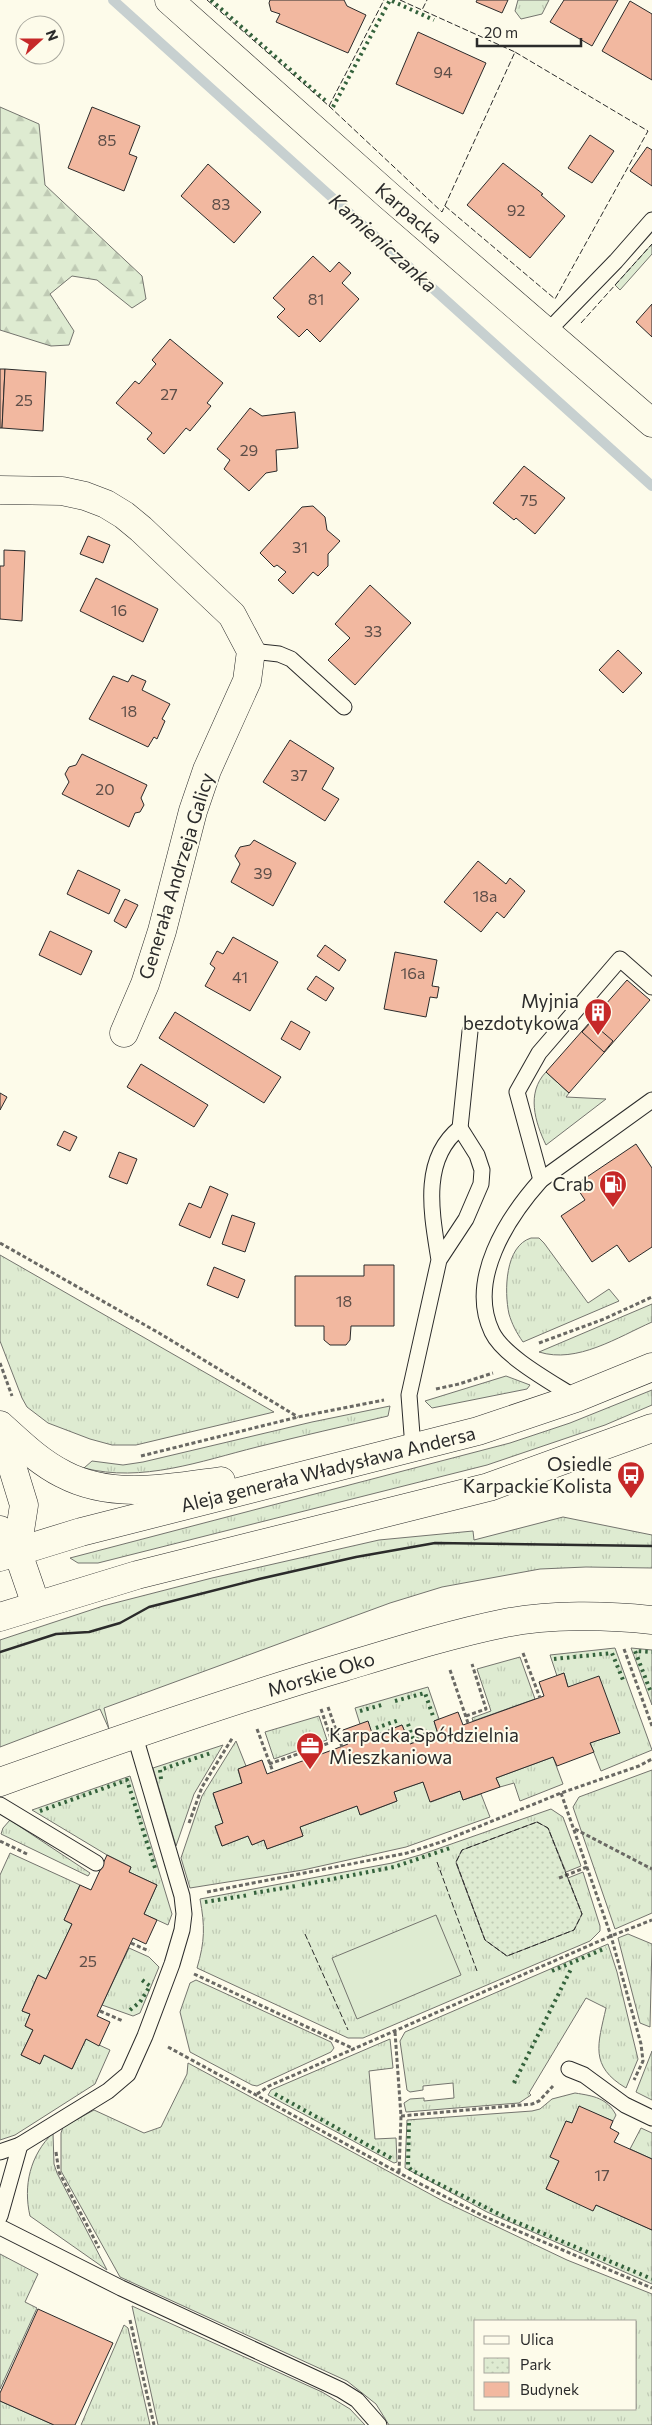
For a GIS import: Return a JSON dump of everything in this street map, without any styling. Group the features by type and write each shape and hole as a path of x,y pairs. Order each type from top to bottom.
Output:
{"street":[{"name":"Karpacka","path":"169,0 546,333 652,423"},
{"path":"0,490 62,492 85,496 106,504 124,515 232,615 251,651"},
{"name":"Generała Andrzeja Galicy","path":"124,1033 145,984 162,931 193,812 207,770 247,681 251,651"},
{"name":"Aleja generała Władysława Andersa","path":"9,1554 478,1431 576,1398 652,1367"},
{"path":"0,1426 28,1451 64,1475 98,1486 122,1490 150,1490 339,1466"},
{"path":"0,1426 24,1505 9,1554"},
{"path":"0,1617 36,1604 138,1575 489,1487 652,1428"},
{"path":"0,1530 9,1554 36,1604"},
{"name":"Morskie Oko","path":"0,1782 134,1734 297,1680 506,1622 548,1618 628,1617 652,1620"}],"lane":[{"path":"546,333 616,261 652,220"},
{"path":"251,651 279,654 291,659 344,707"},
{"path":"541,1180 517,1092 539,1053 620,959 652,988"},
{"path":"413,1448 409,1395 439,1260 466,1219 481,1184 482,1170 477,1155 460,1128 470,1031"},
{"path":"576,1398 517,1360 492,1333 483,1296 490,1256 526,1197 541,1180 652,1100"},
{"path":"439,1260 433,1225 432,1190 434,1169 439,1152 447,1139 460,1128"},
{"path":"0,2152 20,2145 119,2083 128,2074 145,2036 172,1964 183,1922 182,1896 134,1734"},
{"path":"0,1805 96,1863"},
{"path":"569,2069 584,2075 625,2105 652,2118"},
{"path":"0,2216 20,2145"},
{"path":"0,2227 120,2288 341,2390 357,2400 379,2425"}],"path":[{"path":"0,1243 159,1333 298,1417"},
{"path":"134,1456 298,1417 409,1395"},
{"path":"621,1642 652,1726"},
{"path":"514,1652 532,1649"},
{"path":"522,1650 540,1698"},
{"path":"464,1666 480,1661"},
{"path":"466,1716 486,1709 472,1664"},
{"path":"441,1673 457,1668"},
{"path":"450,1670 468,1723"},
{"path":"312,1712 338,1704"},
{"path":"328,1707 342,1746"},
{"path":"269,1764 332,1742 321,1709"},
{"path":"249,1732 266,1726"},
{"path":"257,1729 272,1772"},
{"path":"224,1739 241,1734"},
{"path":"170,1856 178,1853 202,1787 232,1737"},
{"path":"182,1896 407,1853 441,1842 561,1793 639,1766 652,1759"},
{"path":"561,1793 611,1936 643,2053 643,2061 633,2083"},
{"path":"574,1828 652,1869"},
{"path":"560,1878 587,1867"},
{"path":"257,2094 269,2086 611,1936 652,1920"},
{"path":"131,1943 151,1952"},
{"path":"172,1964 355,2049"},
{"path":"100,2011 121,2020"},
{"path":"395,2032 401,2116 399,2173"},
{"path":"145,2036 257,2094 399,2173 486,2217 652,2288"},
{"path":"401,2116 532,2104 539,2101 569,2069"}],"green space":[{"path":"518,0 549,0 542,14 521,19 515,11"},
{"path":"0,107 39,124 45,185 142,276 146,299 132,308 97,280 72,276 50,294 74,331 69,345 51,346 0,330"},
{"path":"652,244 652,254 620,290 615,285"},
{"path":"546,1072 569,1093 566,1097 606,1099 546,1145 536,1117 534,1098 540,1080"},
{"path":"531,1238 539,1238 544,1243 588,1303 609,1289 619,1301 523,1342 514,1328 509,1314 507,1282 511,1259 522,1243"},
{"path":"0,1255 274,1412 136,1445 112,1445 48,1423 27,1407 0,1341"},
{"path":"652,1304 652,1322 597,1347 568,1354 553,1355 539,1352"},
{"path":"506,1376 530,1385 527,1389 432,1408 425,1401"},
{"path":"652,1390 652,1405 605,1425 487,1465 98,1563 78,1563 70,1558 510,1443 570,1423"},
{"path":"390,1406 388,1416 193,1464 149,1472 128,1473 84,1468 92,1461 123,1465 143,1462 312,1422"},
{"path":"563,1517 652,1535 652,1568 586,1567 540,1569 442,1587 390,1603 104,1708 109,1729 100,1709 0,1747 0,1640 103,1606 212,1578 379,1540 473,1531 474,1540"},
{"path":"615,1648 652,1750 601,1771 590,1743 619,1733 568,1687 564,1673 557,1676 550,1655"},
{"path":"631,1648 652,1650 652,1705"},
{"path":"520,1657 535,1699 473,1721 472,1718 491,1711 477,1669"},
{"path":"428,1687 439,1719 434,1721 438,1734 410,1744 402,1725 373,1736 360,1724 355,1708"},
{"path":"319,1716 327,1740 274,1759 265,1732"},
{"path":"236,1741 246,1766 238,1770 242,1783 213,1794 223,1823 215,1827 222,1846 248,1836 252,1845 264,1840 267,1849 303,1836 300,1827 357,1806 361,1815 397,1801 394,1792 423,1782 431,1802 460,1791 463,1800 481,1794 490,1817 406,1847 303,1870 190,1888 181,1858 202,1796"},
{"path":"223,1745 194,1794 176,1846 153,1768"},
{"path":"553,1757 563,1784 520,1801 514,1783 500,1787 496,1778"},
{"path":"652,1770 652,1913 615,1929 573,1807 579,1797"},
{"path":"130,1776 172,1914 168,1925 144,1914 157,1885 129,1872 131,1867 107,1855 32,1810"},
{"path":"551,1809 563,1817 581,1866 566,1872 548,1828 456,1863 485,1940 507,1956 582,1914 568,1878 583,1872 600,1926 600,1931 590,1941 363,2038 348,2038 197,1968 202,1950 203,1934 200,1899 392,1863"},
{"path":"10,1820 90,1873 88,1876 1,1834 3,1828"},
{"path":"537,1822 548,1828 582,1914 574,1930 507,1956 485,1940 456,1862 462,1850"},
{"path":"10,1853 80,1885 64,1920 72,1924 46,1979 38,1975 22,2011 30,2014 25,2026 33,2030 21,2055 40,2064 44,2055 72,2069 86,2039 110,2050 95,2084 15,2135 0,2140 0,1875"},
{"path":"436,1915 461,1975 357,2019 332,1958"},
{"path":"628,1934 652,1944 650,2027 640,2023 618,1938"},
{"path":"608,1944 617,1972 638,2059 626,2088 614,2080 601,2063 599,2043 606,2008 586,1998 529,2093 531,2095 519,2103 406,2112 404,2103 410,2099 424,2098 424,2101 454,2098 453,2083 423,2086 423,2090 410,2092 407,2090 400,2041 405,2032"},
{"path":"129,1948 149,1957 159,1967 140,2013 133,2016 102,2005"},
{"path":"196,1980 331,2042 334,2048 331,2052 257,2086 252,2085 190,2052 180,2012 190,1983"},
{"path":"390,2039 393,2068 369,2071 375,2139 396,2138 397,2162 394,2163 268,2095 271,2090"},
{"path":"652,2051 652,2100 636,2092"},
{"path":"188,2063 443,2201 567,2260 652,2294 652,2425 389,2425 376,2404 347,2381 120,2277 61,2171 61,2133 63,2127 94,2110 144,2133 161,2127 187,2074"},
{"path":"575,2093 588,2095 604,2101 616,2115 613,2121 579,2107 572,2123 566,2121 559,2161 546,2189 593,2210 596,2205 652,2230 652,2284 487,2212 405,2168 407,2120 532,2111 540,2109 552,2099"},
{"path":"641,2128 652,2133 652,2159 630,2149"},
{"path":"53,2133 54,2164 57,2173 107,2270 30,2216 27,2193 30,2172 39,2151"},
{"path":"0,2254 38,2274 25,2302 37,2308 0,2389"},
{"path":"132,2306 322,2392 350,2409 365,2425 158,2425"},
{"path":"124,2325 128,2328 150,2425 81,2425"},
{"path":"0,2401 54,2425 0,2425"}],"building":[{"path":"270,0 344,0 347,6 366,15 348,53 276,22 280,14 271,11"},
{"path":"477,0 508,0 502,13 476,2"},
{"path":"564,0 618,0 592,46 550,22"},
{"path":"630,1 652,14 652,80 602,51"},
{"path":"418,32 486,63 463,114 396,84"},
{"path":"92,107 140,126 129,154 137,157 124,191 68,168"},
{"path":"590,135 614,151 592,183 568,168"},
{"path":"647,147 652,150 652,186 630,171"},
{"path":"503,163 543,194 541,195 565,216 530,258 467,205"},
{"path":"208,164 261,212 234,243 181,196"},
{"path":"313,256 330,272 339,262 351,273 342,283 359,299 320,342 307,329 299,337 277,317 285,309 273,298"},
{"path":"652,304 652,337 636,322"},
{"path":"170,339 223,383 207,403 211,406 190,431 186,428 164,454 147,439 152,433 116,403 135,381 139,384 156,364 152,360"},
{"path":"0,369 5,369 2,428 0,428"},
{"path":"5,369 46,372 43,431 2,428"},
{"path":"250,408 262,416 295,412 298,448 276,450 277,471 266,473 249,491 224,469 230,460 217,449"},
{"path":"524,466 565,498 535,534 516,518 514,520 493,503"},
{"path":"313,506 325,517 327,530 340,541 328,554 328,566 318,576 313,572 293,594 278,580 286,572 277,565 274,567 260,553 302,507"},
{"path":"88,536 110,545 103,563 80,554"},
{"path":"4,550 25,551 22,621 0,619 0,566 4,566"},
{"path":"96,578 158,609 143,642 80,611"},
{"path":"370,585 411,623 355,685 328,660 350,638 335,624"},
{"path":"618,650 642,673 623,693 599,670"},
{"path":"132,675 146,681 142,690 170,704 162,719 165,721 157,739 154,737 148,747 89,719 113,676 128,682"},
{"path":"290,740 334,768 322,789 339,799 325,821 263,782"},
{"path":"82,754 147,785 141,798 144,805 140,812 135,813 129,827 62,794 69,782 65,774 69,767 76,765"},
{"path":"254,840 296,863 273,906 231,882 240,864 235,856 240,847 250,845"},
{"path":"478,861 506,884 510,878 525,891 504,918 497,912 481,932 444,902"},
{"path":"78,870 120,890 109,914 67,894"},
{"path":"125,899 138,905 126,928 114,921"},
{"path":"50,931 92,951 81,975 39,955"},
{"path":"233,937 278,962 250,1011 205,986 215,968 210,964 217,951 223,954"},
{"path":"325,945 346,960 339,971 317,956"},
{"path":"395,952 437,960 432,986 439,987 437,998 430,997 426,1017 384,1009"},
{"path":"316,976 334,988 326,1001 307,989"},
{"name":"Myjnia bezdotykowa","path":"627,980 650,1000 569,1093 546,1072"},
{"path":"175,1012 281,1077 264,1103 159,1038"},
{"path":"291,1021 310,1032 300,1050 281,1039"},
{"path":"591,1022 613,1041 604,1052 582,1032"},
{"path":"141,1064 208,1105 194,1127 127,1087"},
{"path":"0,1093 7,1097 0,1110"},
{"path":"64,1131 77,1137 70,1151 57,1145"},
{"name":"Crab","path":"636,1144 652,1168 652,1247 629,1262 617,1245 592,1262 561,1216 585,1200 575,1185"},
{"path":"119,1152 137,1159 127,1184 109,1177"},
{"path":"210,1186 228,1194 210,1238 179,1225 189,1203 201,1208"},
{"path":"232,1215 255,1223 245,1252 222,1244"},
{"path":"364,1265 394,1265 394,1326 351,1326 350,1340 346,1345 330,1345 324,1340 324,1326 295,1326 295,1276 364,1276"},
{"path":"214,1267 245,1280 238,1298 207,1285"},
{"path":"564,1673 568,1687 599,1676 620,1733 590,1743 594,1752 557,1766 553,1757 496,1778 500,1787 463,1800 460,1791 430,1802 423,1782 394,1792 397,1801 360,1815 357,1806 300,1827 303,1836 267,1849 264,1840 252,1845 248,1836 222,1846 215,1826 223,1823 213,1793 242,1783 238,1769 262,1760 267,1774 335,1749 348,1744 343,1730 368,1721 373,1736 402,1725 410,1744 438,1734 434,1721 458,1712 463,1725 544,1696 539,1682"},
{"path":"107,1855 131,1867 129,1872 157,1885 144,1914 157,1920 146,1944 133,1938 97,2016 110,2022 99,2046 86,2039 72,2069 44,2055 40,2064 21,2055 33,2030 25,2026 30,2014 22,2011 38,1975 46,1979 72,1924 64,1920 80,1885 91,1890"},
{"path":"579,2106 613,2121 610,2128 619,2133 614,2142 652,2159 652,2230 596,2205 593,2211 546,2189 559,2161 550,2157 566,2121 572,2123"},
{"path":"38,2309 113,2343 75,2425 54,2425 0,2401 0,2393"}],"waterway":[{"name":"Kamieniczanka","path":"113,0 652,486"}],"hedge":[{"path":"211,0 327,102"},
{"path":"333,107 390,0 434,20"},
{"path":"650,1690 635,1651 652,1652"},
{"path":"554,1659 612,1653 623,1680"},
{"path":"395,1701 425,1693 433,1716"},
{"path":"360,1711 385,1704"},
{"path":"376,1728 399,1720"},
{"path":"408,1724 413,1739 434,1731"},
{"path":"161,1779 160,1770 211,1753"},
{"path":"40,1811 127,1780 156,1871"},
{"path":"302,1885 394,1867 453,1847"},
{"path":"254,1893 296,1886"},
{"path":"205,1902 249,1895"},
{"path":"552,1971 606,1948"},
{"path":"514,2083 572,1967"},
{"path":"130,2010 140,2002 150,1986 142,1980"},
{"path":"275,2094 393,2159"},
{"path":"409,2123 408,2166 411,2170 509,2219 652,2279"}],"fence":[{"path":"207,0 329,106 384,0"},
{"path":"400,0 422,10 427,0"},
{"path":"329,106 442,212 515,52 422,10"},
{"path":"445,206 555,299 648,131 515,52"},
{"path":"581,323 652,244"},
{"path":"537,1822 548,1828 582,1914 574,1930 507,1956 485,1940 456,1862 462,1850 537,1822"},
{"path":"437,1862 477,1971"},
{"path":"305,1934 348,2030"}],"wall":[{"path":"0,1652 56,1634 89,1632 120,1623 149,1607 259,1579 356,1557 435,1543 652,1546"}],"place":[{"name":"Myjnia bezdotykowa","path":"598,1036"},
{"name":"Crab","path":"613,1208"},
{"name":"Osiedle Karpackie Kolista","path":"631,1499"},
{"name":"Karpacka Spółdzielnia Mieszkaniowa","path":"310,1770"}]}
